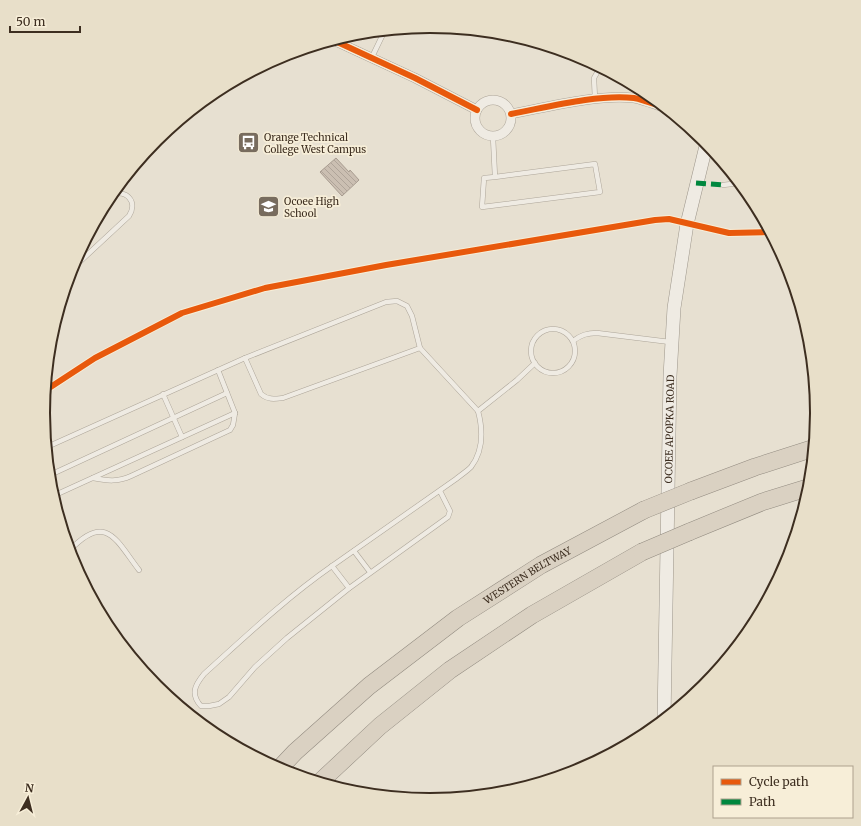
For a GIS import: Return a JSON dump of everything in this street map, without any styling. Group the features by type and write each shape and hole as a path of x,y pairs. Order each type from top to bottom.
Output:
{"highway":[{"name":"WESTERN BELTWAY","path":"284,764 369,686 458,618 542,565 644,510 755,467 809,450"},
{"path":"324,778 380,726 450,670 532,615 642,552 762,502 803,489"}],"main road":[{"name":"OCOEE APOPKA ROAD","path":"664,712 670,384 674,308 687,224 705,150"}],"street":[{"path":"341,44 372,57 477,110"},
{"path":"511,114 595,99 619,97 636,98 650,103"},
{"path":"495,100 505,105 511,114 512,120 507,130 503,134 493,137 484,135 479,131 474,119 477,110 483,103 495,100"}],"lane":[{"path":"372,57 382,36"},
{"path":"595,99 594,78 598,71"},
{"path":"493,137 496,177"},
{"path":"595,164 600,192 482,207 484,178 496,177 595,164"},
{"path":"723,186 734,184"},
{"path":"84,257 132,212 133,205 127,196 121,193"},
{"path":"52,445 245,358 386,302 397,301 407,306 412,316 420,348 478,411 482,426 482,438 479,452 471,467 440,491 313,579 286,601 204,674 196,683 194,691 196,701 201,706 218,704 229,697 255,667 349,588 448,517 450,511 440,491"},
{"path":"548,329 556,329 568,334 573,341 575,349 574,357 565,369 558,372 551,373 544,371 535,363 531,356 532,342 542,332 548,329"},
{"path":"573,341 580,335 597,333 672,342"},
{"path":"245,358 261,394 272,400 283,398 420,348"},
{"path":"478,411 517,380 535,363"},
{"path":"93,478 109,481 120,481 230,430 233,425 235,413 218,370"},
{"path":"56,472 227,393"},
{"path":"164,394 182,438"},
{"path":"59,493 235,413"},
{"path":"75,546 86,535 100,531 108,533 114,538 139,570"},
{"path":"354,550 370,572"},
{"path":"332,566 349,588"}],"building":[{"path":"336,158 359,180 342,196 320,172"}],"marked path":[{"path":"696,183 723,185"}],"cycle path":[{"path":"341,44 415,78 477,110"},
{"path":"511,114 589,99 620,97 634,98 648,102"},
{"path":"51,387 95,358 182,313 265,288 386,265 655,220 669,219 729,233 765,232"}],"place":[{"name":"Orange Technical College West Campus","path":"248,143"},
{"name":"Ocoee High School","path":"269,207"}]}
